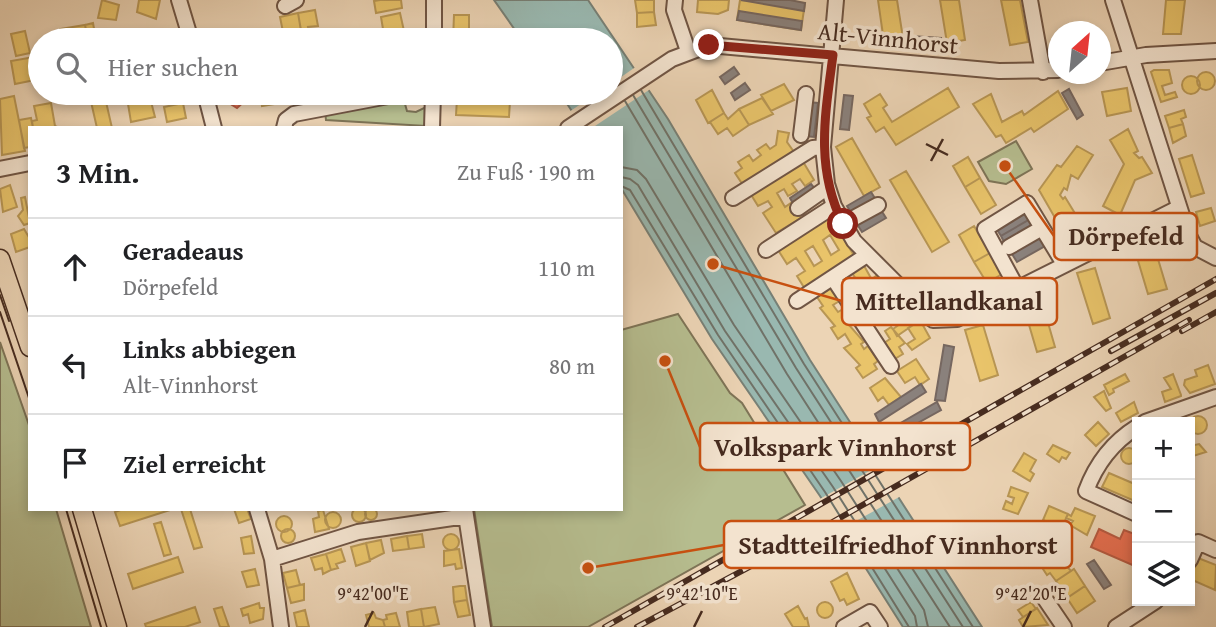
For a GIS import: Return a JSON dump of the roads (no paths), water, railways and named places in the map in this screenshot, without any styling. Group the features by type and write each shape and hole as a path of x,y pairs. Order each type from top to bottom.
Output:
{"main road":[{"path":"0,259 28,341"},
{"path":"83,511 117,627"}],"street":[{"path":"179,0 187,28"},
{"path":"434,0 434,28"},
{"path":"675,0 674,10 688,51"},
{"path":"836,0 833,55 822,147 828,187 843,224 867,255 925,314 941,322 957,319 1178,208"},
{"path":"1030,0 1043,72"},
{"path":"1113,0 1178,208 1195,247 1216,258"},
{"name":"Alt-Vinnhorst","path":"623,91 688,51 709,45 999,71 1048,71"},
{"path":"1111,61 1216,51"},
{"path":"800,135 806,94"},
{"path":"208,105 213,126"},
{"path":"285,126 286,120 294,114 341,105"},
{"path":"432,126 433,105"},
{"name":"Alt-Vinnhorst","path":"571,126 602,105"},
{"path":"733,198 813,148 822,147"},
{"path":"0,169 28,163"},
{"path":"798,208 828,187"},
{"path":"1017,288 985,229 1027,203 1064,264"},
{"path":"843,224 878,205"},
{"path":"765,250 834,206"},
{"path":"1009,247 1042,228"},
{"path":"1071,231 1085,254"},
{"path":"797,301 867,255"},
{"path":"833,278 891,366"},
{"path":"1159,417 1216,397"},
{"path":"1132,431 1107,453 1093,472 1086,491 1132,512"},
{"path":"258,511 272,559 281,627"},
{"path":"272,559 358,532 466,513 483,627"},
{"path":"1195,540 1216,550"},
{"path":"1045,599 1064,627"},
{"path":"1116,627 1148,606"},
{"path":"844,627 870,612 880,627"}],"water":[{"path":"494,0 588,0 607,28 514,28"},
{"path":"623,52 668,119 810,360 982,627 903,627 820,496 712,339 623,191 623,126 582,126 568,105 623,105"}],"tram line":[{"path":"0,295 9,321"},
{"path":"0,312 28,395"},
{"path":"67,511 101,627"}],"railway":[{"path":"605,627 1216,279"},
{"path":"1111,351 1216,293"},
{"path":"1182,331 1216,312"},
{"path":"637,627 822,528 1189,320"}],"place":[{"name":"Dörpefeld","path":"1005,166"},
{"name":"Mittellandkanal","path":"713,264"},
{"name":"Volkspark Vinnhorst","path":"665,361"},
{"name":"Stadtteilfriedhof Vinnhorst","path":"588,568"}]}
